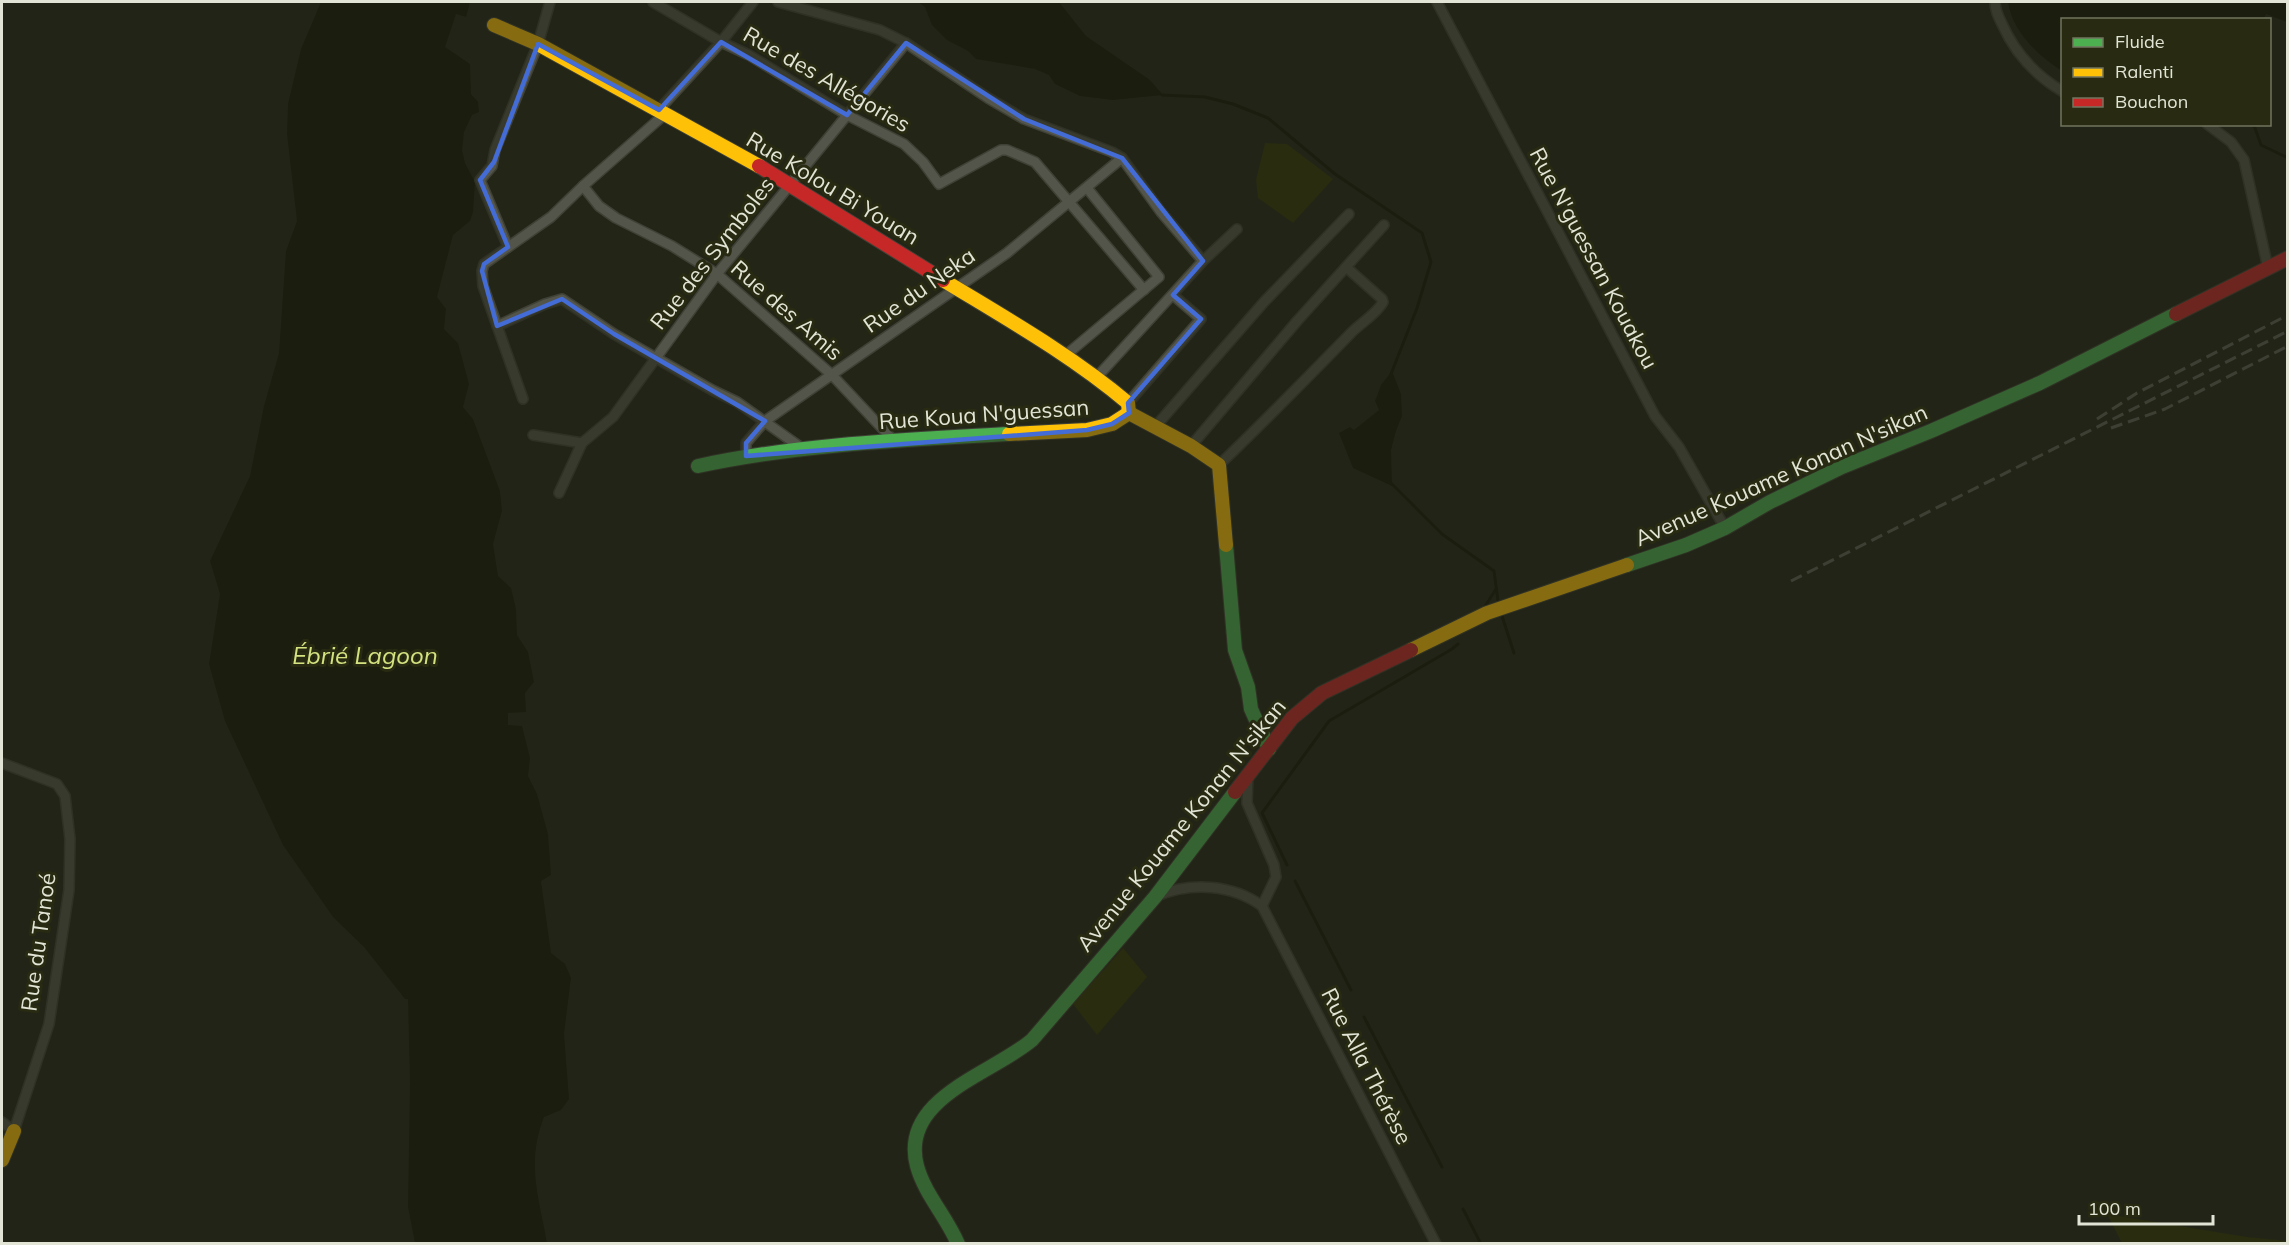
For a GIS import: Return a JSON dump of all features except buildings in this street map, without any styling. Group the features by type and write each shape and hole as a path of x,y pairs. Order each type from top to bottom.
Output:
{"street":[{"path":"508,247 480,180 494,162 495,150 538,44 550,2"},
{"name":"Rue des Allégories","path":"653,2 721,42 749,55 847,115 904,144 923,162 939,184 1001,150 1007,150 1035,162 1070,200"},
{"path":"523,399 483,286 484,264 551,217 666,114 663,109 664,104 721,42 753,2"},
{"path":"778,2 880,30 906,43 988,98 1024,119 1112,152 1122,158 1161,212 1203,261"},
{"name":"Rue N'guessan Kouakou","path":"1437,2 1655,416 1679,447 1725,528"},
{"path":"1995,2 1995,8 2007,36 2025,61 2047,82 2061,90"},
{"name":"Rue Kolou Bi Youan","path":"494,25 538,44 744,157 1066,355 1097,377 1128,408"},
{"name":"Rue des Symboles","path":"560,493 582,443 613,417 632,394 655,357 717,274 906,43"},
{"path":"2210,126 2231,142 2244,160 2268,268"},
{"name":"Rue du Neka","path":"746,456 746,443 765,421 1007,253 1122,158"},
{"name":"Rue des Amis","path":"583,186 599,206 616,218 672,246 717,274 831,375 894,441"},
{"path":"1066,355 1158,280 1158,274 1087,188"},
{"path":"1070,200 1144,290"},
{"path":"1155,427 1264,302 1350,214"},
{"path":"1191,446 1384,225"},
{"path":"1097,377 1203,261 1237,229"},
{"name":"Avenue Kouame Konan N'sikan","path":"958,1244 954,1230 924,1184 917,1165 917,1132 925,1116 944,1096 1012,1056 1032,1040 1155,897 1292,718 1322,693 1487,613 1686,545 1725,528 1770,502 1842,467 2040,383 2288,258"},
{"path":"1219,465 1360,323 1381,306 1382,299 1346,267"},
{"path":"1173,295 1200,319 1128,408 1219,465"},
{"path":"497,326 545,304 562,299 614,334 737,402 803,449"},
{"name":"Rue Koua N'guessan","path":"698,466 746,456 803,449 894,441 1087,430 1112,424 1128,408"},
{"path":"533,435 582,443"},
{"path":"1219,465 1235,650 1248,687 1251,709 1269,749"},
{"name":"Rue du Tanoé","path":"2,763 57,784 65,796 70,839 69,890 49,1024 14,1131 2,1160"},
{"path":"1155,897 1171,890 1184,888 1223,889 1262,906 1276,877 1274,866 1247,803 1248,777"},
{"name":"Rue Alla Thérèse","path":"1262,906 1436,1244"},
{"path":"2,1122 14,1131"}],"highlighted area":[{"path":"721,42 847,115 906,43 1024,119 1122,158 1203,261 1173,295 1201,319 1128,403 1129,413 1112,424 1087,430 746,456 746,443 765,421 614,334 562,299 497,326 482,271 484,264 508,247 480,180 494,162 538,44 659,110"}],"green space":[{"path":"1265,143 1287,144 1333,179 1293,223 1258,198 1256,180"},
{"path":"1123,948 1147,977 1097,1035 1073,1004"},
{"path":"2107,1214 2247,1237 2287,1241 2287,1243 2122,1243"}],"water":[{"name":"Ébrié Lagoon","path":"321,2 470,2 466,17 456,14 445,47 470,64 471,94 478,102 479,112 472,115 464,132 462,150 465,163 475,182 473,212 470,221 453,235 437,297 446,309 444,329 458,343 469,384 463,407 473,419 500,491 502,511 493,544 498,576 511,588 516,609 517,635 528,652 534,682 525,693 526,712 508,713 508,725 522,726 530,758 528,776 537,794 548,834 551,875 541,881 551,953 565,964 571,978 564,1034 569,1099 561,1110 544,1117 536,1150 536,1180 547,1243 415,1243 408,1207 410,1083 408,999 405,999 364,947 333,917 283,845 225,721 209,664 220,594 210,561 250,476 264,406 279,353 286,251 297,221 287,134 288,104 301,49"},
{"path":"918,2 1059,2 1086,36 1150,80 1163,95 1113,100 1080,96 1055,84 1049,75 1035,69 976,59 968,51 947,40 932,25 925,7"},
{"path":"2008,2 2287,2 2287,22 2266,14 2264,18 2061,18 2061,70 2035,50 2021,33 2010,13"},
{"path":"1392,371 1401,394 1402,416 1391,450 1392,486 1353,468 1339,433 1350,427 1354,430 1379,410 1375,401 1381,385"}],"waterway":[{"path":"1162,95 1205,97 1233,104 1268,118 1335,174 1422,233 1431,262 1417,308 1391,374"},
{"path":"2254,126 2261,145 2288,158"},
{"path":"1391,483 1442,534 1494,571 1498,601"},
{"path":"1484,608 1496,589"},
{"path":"1501,613 1514,653"},
{"path":"1287,865 1262,813 1329,721 1458,644"},
{"path":"1295,881 1351,990"},
{"path":"1364,1017 1442,1167"},
{"path":"1463,1209 1481,1244"}],"railway":[{"path":"2097,419 2137,393 2288,315"},
{"path":"1791,581 2288,331"},
{"path":"2111,428 2165,409 2288,346"}],"traffic: fast":[{"path":"1627,565 1686,545 1725,528 1770,502 1842,467 2040,383 2176,314"},
{"path":"698,466 814,448 1009,434"},
{"path":"1226,545 1235,650 1248,687 1251,709 1269,749"},
{"path":"958,1244 925,1187 917,1166 915,1142 922,1122 935,1105 953,1090 1032,1040 1155,897 1235,792"}],"traffic: slow":[{"path":"494,25 538,44 759,166"},
{"path":"943,280 1084,369 1128,403 1129,413"},
{"path":"1009,434 1087,430 1112,424 1129,413 1191,446 1219,465 1226,545"},
{"path":"1411,650 1487,613 1627,565"},
{"path":"2,1160 14,1131"}],"traffic: jam":[{"path":"759,166 943,280"},
{"path":"2176,314 2288,258"},
{"path":"1235,792 1292,718 1322,693 1411,650"}]}
